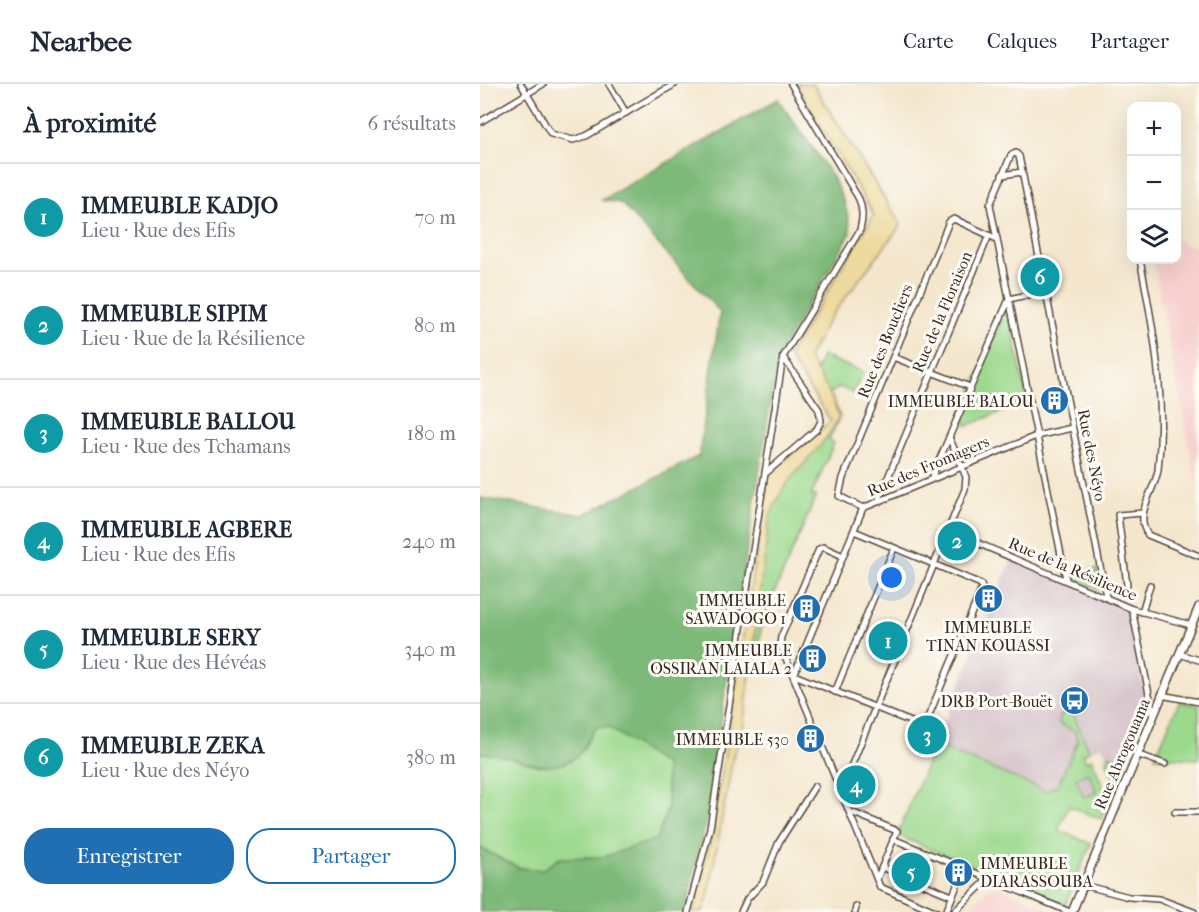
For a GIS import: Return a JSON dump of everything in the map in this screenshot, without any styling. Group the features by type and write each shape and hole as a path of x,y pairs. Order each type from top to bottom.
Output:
{"street":[{"path":"521,84 551,134 573,140 586,136 675,84"},
{"path":"480,122 543,84"},
{"path":"609,84 626,113"},
{"path":"688,912 710,828 783,357 860,230 863,210 859,199 792,84"},
{"path":"1002,175 1022,172 1019,156 1016,153 1011,155 1002,175 990,205 1066,579"},
{"name":"Rue des Néyo","path":"1022,172 1106,596"},
{"name":"Rue des Boucliers","path":"863,508 841,498 839,493 949,222 954,219 998,239"},
{"name":"Rue de la Floraison","path":"879,499 989,235"},
{"path":"1141,264 1155,334 1160,420 1157,473 1143,513 1144,529 1148,535 1199,556"},
{"path":"1009,298 1045,291"},
{"path":"931,479 1009,298"},
{"path":"766,473 817,429 821,421 819,410 783,357"},
{"path":"893,357 970,387"},
{"name":"Rue des Fromagers","path":"794,675 863,508 879,499 1036,436 1072,428"},
{"path":"841,791 965,489 966,477 949,438"},
{"path":"1127,585 1118,515 1143,513"},
{"name":"Rue de la Résilience","path":"947,530 1132,609 1191,625"},
{"path":"794,675 924,727 982,588 981,584 854,531"},
{"path":"843,556 823,547 819,549 780,644 877,879 884,890 937,912"},
{"path":"835,692 894,548"},
{"path":"1142,612 1150,585"},
{"name":"Rue Abrogouama","path":"1071,912 1199,607"},
{"path":"1132,609 1153,714"},
{"path":"1179,654 1199,660"},
{"path":"1161,695 1199,702"},
{"path":"1136,754 1165,764"},
{"path":"741,912 747,899 763,882 778,842 815,786"},
{"path":"849,811 897,831 877,879"},
{"path":"1175,812 1199,812"},
{"path":"893,839 1071,912"},
{"path":"882,867 952,896"},
{"path":"946,912 964,869"},
{"path":"954,912 988,879"},
{"path":"1083,885 1129,897 1159,899 1194,912"}],"shaded area":[{"path":"1181,242 1199,249 1197,488 1154,264 1181,264"},
{"path":"1011,560 1128,610 1148,709 1126,762 1107,756 1102,746 1083,754 1097,792 1070,802 935,745"},
{"path":"994,885 1054,910 1053,912 963,912"}],"green space":[{"path":"778,99 834,181 843,199 850,234 778,355 728,668 710,805 685,912 480,912 480,848 519,868 542,870 560,858 604,857 657,839 668,808 665,765 608,727 597,727 579,754 568,762 556,766 531,764 480,753 480,498 583,515 699,456 720,312 621,203 602,200"},
{"path":"1008,304 1027,401 967,426 962,415"},
{"path":"822,356 863,372 853,393 840,387 830,393 840,416 829,440 834,443 811,496 816,496 762,622 759,644 753,643 769,520 775,499 788,480 827,438 839,416 816,369"},
{"path":"1097,569 1101,590 1070,578 1069,574"},
{"path":"1179,702 1199,705 1199,759 1155,757"},
{"path":"1067,711 1072,712 1089,751 1083,754 1086,761 1092,759 1108,799 1101,819 1069,806 1058,830 1091,844 1065,905 897,835 935,745 1046,791 1058,785 1078,740 1074,731 1059,723 1060,717","holes":["1089,773 1097,792 1084,797 1076,778"]},
{"path":"597,727 608,727 666,765 668,808 657,839 604,857 560,858 542,870 519,868 480,848 480,753 496,752 539,766 580,753 589,734"},
{"path":"1109,755 1124,761 1117,779 1113,777 1106,759"}],"sand":[{"path":"796,84 813,84 901,225 829,319 808,358 830,394 839,416 822,443 783,489 769,520 743,729 733,756 708,897 703,912 692,912 713,831 768,475 831,421 788,356 874,215"}],"place":[{"name":"IMMEUBLE ZEKA","path":"1040,277"},
{"name":"IMMEUBLE BALOU","path":"1055,401"},
{"name":"IMMEUBLE SIPIM","path":"957,541"},
{"name":"IMMEUBLE TINAN KOUASSI","path":"988,599"},
{"name":"IMMEUBLE SAWADOGO 1","path":"807,609"},
{"name":"IMMEUBLE KADJO","path":"888,641"},
{"name":"IMMEUBLE OSSIRAN LAIALA 2","path":"813,659"},
{"name":"DRB Port-Bouët","path":"1074,701"},
{"name":"IMMEUBLE BALLOU","path":"927,735"},
{"name":"IMMEUBLE 530","path":"810,739"},
{"name":"IMMEUBLE AGBERE","path":"856,785"},
{"name":"IMMEUBLE SERY","path":"911,872"},
{"name":"IMMEUBLE DIARASSOUBA","path":"959,872"}]}
